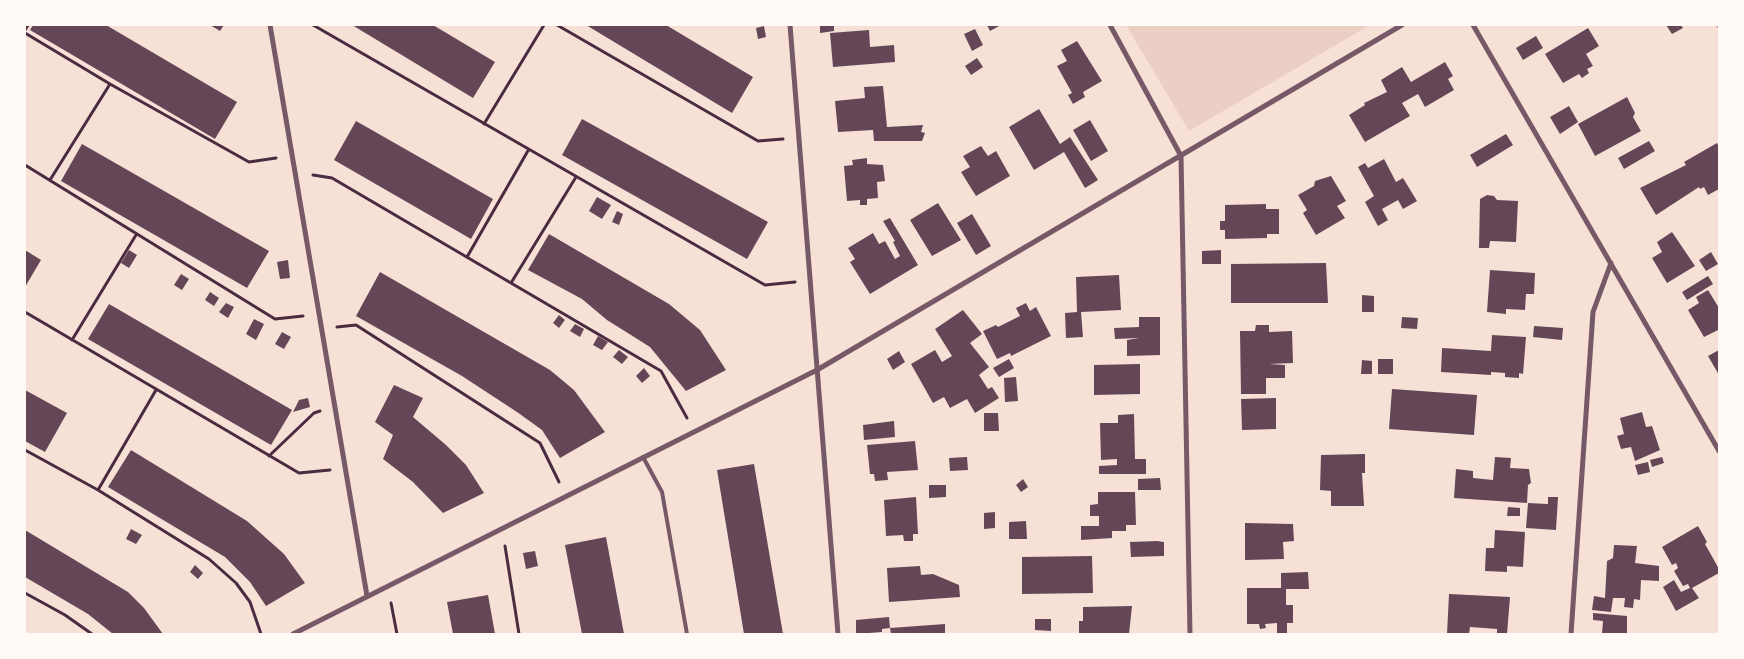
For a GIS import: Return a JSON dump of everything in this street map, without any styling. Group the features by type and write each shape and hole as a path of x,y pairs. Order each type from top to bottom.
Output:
{"street":[{"path":"270,25 367,596"},
{"path":"790,25 838,634"},
{"path":"1110,25 1181,156 1190,634"},
{"path":"293,634 817,370 1402,25"},
{"path":"1473,25 1719,451"},
{"path":"1571,634 1593,312 1610,263"}],"lane":[{"path":"643,457 662,492 688,634"}],"path":[{"path":"28,25 25,32 110,84 249,162 292,156"},
{"path":"313,25 765,285 810,280"},
{"path":"484,124 544,25"},
{"path":"557,25 758,141 799,138"},
{"path":"50,180 110,84"},
{"path":"467,257 529,149"},
{"path":"25,166 275,319 319,314"},
{"path":"295,172 332,178 661,371 694,431"},
{"path":"512,283 576,177"},
{"path":"72,340 136,235"},
{"path":"25,312 299,473 345,468"},
{"path":"321,329 356,326 540,443 566,496"},
{"path":"98,490 156,390"},
{"path":"269,456 314,413 334,405"},
{"path":"25,450 98,490 209,559 236,584 250,602 260,634"},
{"path":"502,528 519,634"},
{"path":"389,585 397,634"},
{"path":"25,593 65,615 92,634"}],"shaded area":[{"path":"1126,25 1370,25 1189,131"}],"building":[{"path":"33,25 106,25 237,102 215,139 30,30"},
{"path":"210,25 224,25 220,31"},
{"path":"352,25 433,25 495,62 473,98"},
{"path":"586,25 666,25 753,77 732,113"},
{"path":"820,25 834,25 834,31 820,33"},
{"path":"987,25 1001,25 990,31"},
{"path":"1666,25 1681,25 1683,28 1672,34"},
{"path":"764,26 766,37 758,39 756,28"},
{"path":"1588,28 1599,46 1586,54 1593,66 1587,69 1589,73 1582,78 1579,74 1563,83 1545,54"},
{"path":"975,29 983,45 972,51 964,34"},
{"path":"869,30 870,47 894,45 895,62 833,67 830,33"},
{"path":"1536,36 1543,48 1523,60 1516,48"},
{"path":"1077,41 1102,81 1083,92 1085,97 1073,104 1068,95 1072,93 1057,66 1067,61 1061,50"},
{"path":"977,58 983,67 971,75 965,66"},
{"path":"1445,62 1453,76 1448,79 1454,90 1425,107 1418,94 1402,103 1410,116 1365,142 1349,115 1365,105 1364,103 1387,92 1381,80 1402,67 1411,82"},
{"path":"883,86 887,127 923,125 921,132 925,133 922,141 874,141 873,130 838,132 835,101 865,98 864,87"},
{"path":"1627,97 1635,113 1633,117 1641,131 1595,156 1578,124"},
{"path":"1569,106 1578,122 1560,134 1550,117"},
{"path":"1039,109 1060,144 1070,137 1098,180 1085,188 1064,152 1034,170 1009,127"},
{"path":"582,119 768,222 747,259 562,155"},
{"path":"1090,120 1108,151 1091,161 1073,130"},
{"path":"356,121 493,199 471,239 334,160"},
{"path":"1506,134 1513,145 1477,167 1470,155"},
{"path":"1649,141 1655,151 1624,169 1618,158"},
{"path":"1717,143 1719,147 1719,189 1708,195 1704,187 1700,189 1699,187 1656,215 1640,188 1686,165 1684,162"},
{"path":"82,144 269,251 247,288 61,181"},
{"path":"981,146 988,156 996,151 1010,176 976,196 961,172 970,167 963,156"},
{"path":"867,158 867,164 883,165 885,181 877,182 878,198 867,199 867,205 860,205 860,200 847,201 844,166 853,165 852,160"},
{"path":"1384,159 1396,182 1403,178 1417,201 1403,209 1398,200 1382,209 1388,220 1378,226 1365,202 1374,196 1358,167 1365,163 1368,168"},
{"path":"1331,176 1346,201 1337,206 1345,218 1316,235 1303,213 1307,210 1298,195 1314,186 1315,181"},
{"path":"1487,195 1494,196 1497,200 1518,201 1516,242 1490,241 1489,248 1479,248 1480,199"},
{"path":"597,197 611,205 602,219 589,211"},
{"path":"938,203 961,240 932,256 910,220"},
{"path":"1266,204 1266,209 1279,209 1279,234 1267,234 1267,238 1225,239 1225,230 1220,230 1220,221 1225,221 1225,205"},
{"path":"617,211 623,214 619,225 612,222"},
{"path":"972,214 991,246 976,255 957,223"},
{"path":"890,218 918,265 870,294 850,262 855,259 848,248 873,233 879,244 885,241 895,259 900,256 893,242 895,241 883,221"},
{"path":"1672,232 1695,266 1667,283 1652,258 1662,252 1657,242"},
{"path":"549,234 669,304 700,330 726,370 686,391 650,347 607,320 582,299 528,270"},
{"path":"25,250 41,260 25,287"},
{"path":"129,250 137,255 129,268 121,263"},
{"path":"1221,250 1221,264 1202,264 1202,251"},
{"path":"1711,252 1718,264 1706,271 1699,260"},
{"path":"288,260 290,278 280,279 277,262"},
{"path":"1326,263 1328,303 1231,303 1231,264"},
{"path":"1490,270 1535,273 1534,294 1526,294 1525,310 1506,309 1506,314 1487,312"},
{"path":"380,272 550,370 574,390 605,432 560,458 542,430 517,412 462,376 356,316"},
{"path":"181,274 189,279 182,290 174,285"},
{"path":"1119,275 1121,310 1081,312 1083,337 1066,338 1065,313 1077,312 1076,277"},
{"path":"1708,276 1713,284 1687,300 1682,292"},
{"path":"1708,290 1719,308 1719,332 1718,330 1704,337 1688,310 1699,303 1696,297"},
{"path":"210,292 219,298 214,306 205,300"},
{"path":"1362,295 1374,296 1374,312 1362,312"},
{"path":"226,303 234,307 228,318 219,312"},
{"path":"1026,303 1030,311 1036,307 1051,336 1011,356 1010,353 997,359 983,331 996,325 998,327 1020,316 1016,308"},
{"path":"109,304 292,410 271,445 88,339"},
{"path":"963,310 982,334 970,343 989,367 979,375 988,389 992,387 999,398 975,413 967,399 950,408 944,397 933,403 911,364 935,350 942,362 952,356 935,329"},
{"path":"559,315 565,320 559,328 553,323"},
{"path":"1139,317 1160,317 1160,355 1127,356 1127,340 1139,338 1115,339 1114,328 1139,327"},
{"path":"1402,317 1418,318 1417,329 1401,328"},
{"path":"254,319 264,324 256,340 246,334"},
{"path":"575,324 584,329 580,337 570,331"},
{"path":"1256,325 1269,325 1269,332 1292,331 1293,363 1269,364 1285,365 1285,378 1266,378 1266,394 1241,394 1240,331 1255,331"},
{"path":"1534,326 1563,328 1562,340 1533,337"},
{"path":"282,332 291,337 284,349 275,344"},
{"path":"1492,335 1526,337 1523,374 1519,373 1519,378 1505,377 1505,373 1491,372 1491,375 1441,372 1442,348 1491,351"},
{"path":"598,336 608,342 602,350 593,345"},
{"path":"619,350 628,357 622,364 613,357"},
{"path":"1719,350 1719,375 1708,356"},
{"path":"899,351 905,362 893,370 887,359"},
{"path":"1009,359 1014,368 999,377 993,368"},
{"path":"1378,359 1393,359 1393,374 1378,374"},
{"path":"1362,360 1372,361 1372,374 1361,374"},
{"path":"1140,364 1140,394 1094,395 1094,365"},
{"path":"644,368 650,376 642,383 636,376"},
{"path":"1016,377 1018,401 1005,402 1004,378"},
{"path":"394,385 423,398 413,417 466,465 484,493 443,513 413,482 383,459 393,435 375,422"},
{"path":"1392,389 1477,395 1474,435 1389,429"},
{"path":"25,390 67,413 45,452 25,441"},
{"path":"308,398 310,407 293,412 299,400"},
{"path":"1276,398 1276,429 1242,430 1241,399"},
{"path":"1642,412 1646,427 1652,426 1660,450 1635,461 1631,447 1621,449 1617,436 1624,434 1620,418"},
{"path":"984,413 998,413 999,431 984,431"},
{"path":"1134,414 1135,459 1146,459 1146,474 1099,474 1099,466 1117,465 1117,459 1101,460 1100,423 1118,423 1118,415"},
{"path":"894,421 895,437 864,440 863,425"},
{"path":"915,441 918,470 887,472 888,480 875,481 874,474 870,474 867,445"},
{"path":"131,450 247,521 284,554 305,583 266,606 250,582 225,557 108,487"},
{"path":"1365,454 1365,473 1362,473 1364,506 1331,506 1331,491 1320,490 1321,455"},
{"path":"967,457 968,470 950,471 949,458"},
{"path":"1495,457 1511,458 1510,468 1529,469 1531,483 1528,485 1527,503 1454,498 1456,469 1473,471 1473,478 1493,480"},
{"path":"1662,457 1664,463 1652,467 1650,460"},
{"path":"1648,462 1650,472 1638,475 1635,465"},
{"path":"754,464 783,634 744,634 717,470"},
{"path":"1160,478 1161,490 1138,490 1138,479"},
{"path":"1023,479 1028,487 1021,492 1016,485"},
{"path":"929,485 946,485 946,497 929,498"},
{"path":"1098,492 1135,492 1136,525 1126,525 1126,531 1112,531 1112,538 1081,540 1081,526 1099,526 1099,516 1090,516 1090,505 1098,504"},
{"path":"916,497 918,534 913,534 913,541 904,541 903,535 886,536 884,500"},
{"path":"1548,497 1558,497 1556,530 1526,528 1528,503 1548,504"},
{"path":"1508,507 1520,508 1520,516 1507,516"},
{"path":"995,512 995,528 984,529 984,513"},
{"path":"1026,521 1027,539 1009,539 1009,522"},
{"path":"1245,523 1293,524 1294,541 1283,542 1284,559 1245,560"},
{"path":"1698,526 1707,542 1705,544 1719,569 1719,573 1692,588 1699,598 1676,611 1663,587 1674,580 1681,592 1690,588 1688,584 1683,586 1674,571 1678,568 1676,563 1672,565 1662,547"},
{"path":"131,529 142,535 136,544 126,539"},
{"path":"25,530 128,592 144,608 163,634 113,634 88,614 25,577"},
{"path":"1495,530 1525,532 1523,567 1507,566 1507,572 1485,571 1486,548 1494,548"},
{"path":"606,537 624,634 582,634 565,545"},
{"path":"1130,542 1164,542 1164,556 1131,557"},
{"path":"1614,545 1637,546 1635,563 1659,566 1659,581 1641,580 1640,600 1634,599 1633,608 1624,607 1625,598 1613,598 1611,612 1592,610 1594,596 1605,598 1607,561 1613,558"},
{"path":"535,551 538,566 526,569 523,553"},
{"path":"1092,556 1093,593 1022,594 1022,557"},
{"path":"195,565 203,573 198,579 190,572"},
{"path":"920,566 921,575 933,574 959,585 960,597 889,602 887,568"},
{"path":"1308,572 1309,589 1286,589 1286,605 1293,605 1293,623 1287,623 1287,634 1277,634 1277,623 1265,624 1266,628 1260,629 1259,624 1247,624 1247,588 1281,588 1281,573"},
{"path":"1449,594 1510,597 1507,634 1497,634 1497,629 1470,627 1469,634 1447,634"},
{"path":"488,595 495,634 453,634 447,602"},
{"path":"1132,606 1129,634 1079,634 1079,621 1083,621 1083,607"},
{"path":"1593,613 1627,616 1627,634 1602,634 1603,621 1593,620"},
{"path":"889,617 890,628 882,629 882,632 856,634 856,620"},
{"path":"1035,619 1051,619 1051,631 1035,630"},
{"path":"945,624 945,634 891,634 890,628"}],"tram line":[{"path":"1716,25 1719,29"}]}
